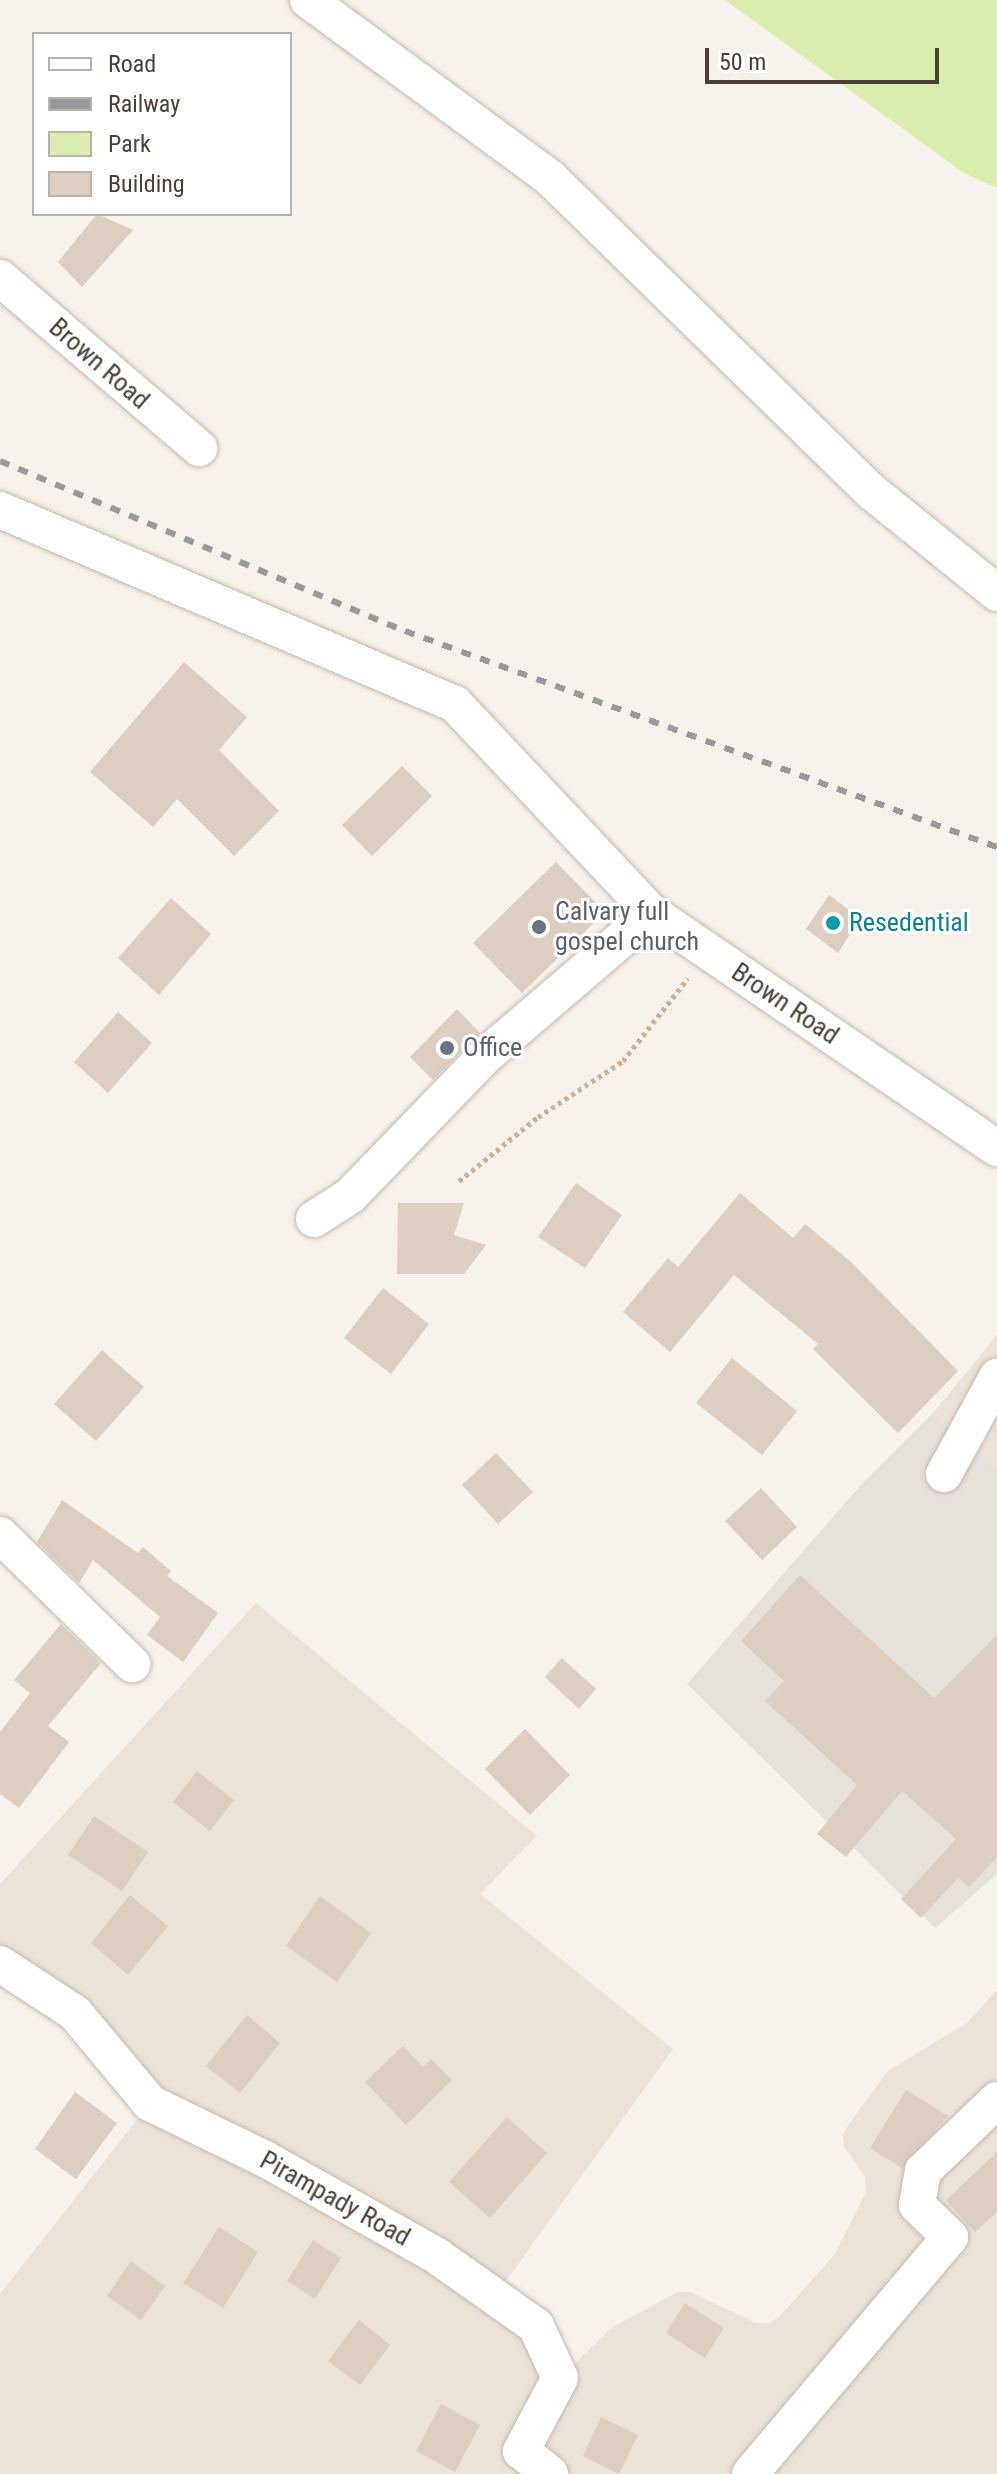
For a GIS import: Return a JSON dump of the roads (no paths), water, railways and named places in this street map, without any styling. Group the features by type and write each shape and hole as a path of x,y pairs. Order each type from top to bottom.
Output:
{"street":[{"path":"308,0 550,178 872,492 997,593"},
{"name":"Brown Road","path":"0,278 199,448"},
{"name":"Brown Road","path":"0,510 455,704 652,913 997,1148"},
{"path":"314,1219 350,1196 484,1057 652,913"},
{"path":"944,1474 997,1377"},
{"path":"0,1535 132,1664"},
{"name":"Pirampady Road","path":"0,1964 75,2013 150,2103 265,2159 437,2256 536,2326 560,2378 521,2451 550,2474"},
{"path":"750,2474 950,2237 917,2205 923,2171 997,2100"}],"railway":[{"path":"0,461 405,631 997,847"}],"place":[{"name":"Resedential","path":"833,923"},
{"name":"Calvary full gospel church","path":"539,927"},
{"name":"Office","path":"447,1048"}]}
